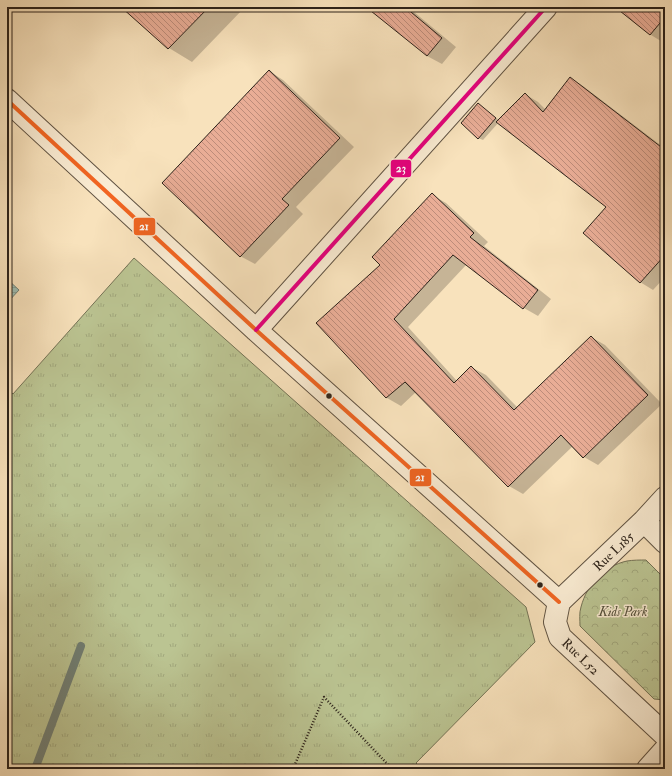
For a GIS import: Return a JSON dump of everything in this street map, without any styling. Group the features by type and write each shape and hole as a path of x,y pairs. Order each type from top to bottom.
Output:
{"street":[{"path":"256,330 546,7"},
{"path":"7,100 256,330 559,602"},
{"name":"Rue L185","path":"559,602 644,521 665,498"},
{"path":"644,521 665,542"},
{"name":"Rue L52","path":"559,602 555,622 560,637 665,735"},
{"path":"648,769 665,750"}],"path":[{"path":"293,769 324,697 392,769"}],"green space":[{"path":"134,258 526,607 535,642 416,763 422,769 7,769 7,389 13,394"},
{"name":"Kids Park","path":"646,560 665,579 665,700 654,699 580,626 581,607 587,591 598,577 619,563"}],"water":[{"path":"7,279 19,290 7,303"}],"building":[{"path":"121,7 209,7 168,49"},
{"path":"366,7 405,7 442,38 427,56"},
{"path":"615,7 665,7 665,17 650,35"},
{"path":"269,70 340,138 282,199 289,205 240,257 162,183"},
{"path":"570,77 665,150 665,255 640,283 583,233 606,207 496,122 525,93 543,112"},
{"path":"478,103 496,118 478,139 461,123"},
{"path":"432,193 474,233 470,237 538,290 523,309 453,255 394,319 454,383 471,366 514,410 591,336 648,395 583,458 561,435 508,487 405,382 386,398 316,323 380,265 372,257"}],"waterway":[{"path":"35,769 81,646"}],"transit line":[{"name":"23","path":"256,330 546,7"},
{"name":"21","path":"7,100 256,330 559,602"}]}
